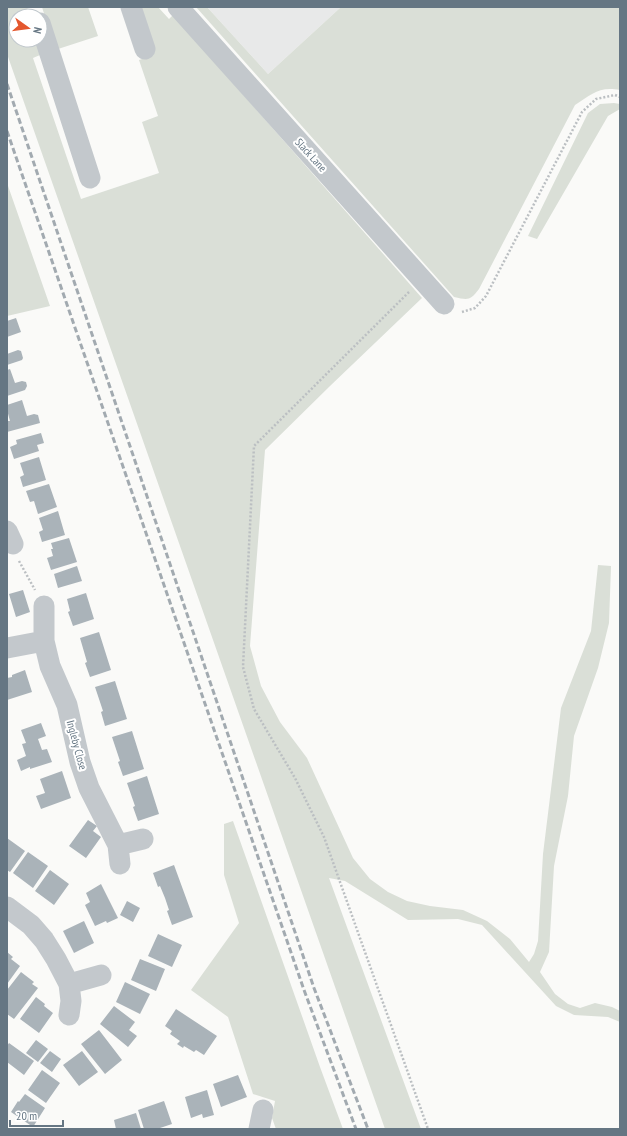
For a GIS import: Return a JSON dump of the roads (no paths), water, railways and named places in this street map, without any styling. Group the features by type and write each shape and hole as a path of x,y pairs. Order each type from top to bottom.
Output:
{"street":[{"path":"131,7 145,50"},
{"name":"Slack Lane","path":"178,7 444,304"},
{"path":"48,48 90,178"},
{"name":"Ingleby Close","path":"44,606 44,641 50,666 67,705 80,762 89,788 119,855 143,839"},
{"path":"7,648 44,641"},
{"path":"7,908 31,925 44,940 56,959 69,984 71,1001 69,1015"},
{"path":"69,984 101,975"}],"railway":[{"path":"7,84 314,988 368,1129"},
{"path":"7,131 304,990 356,1129"}]}
